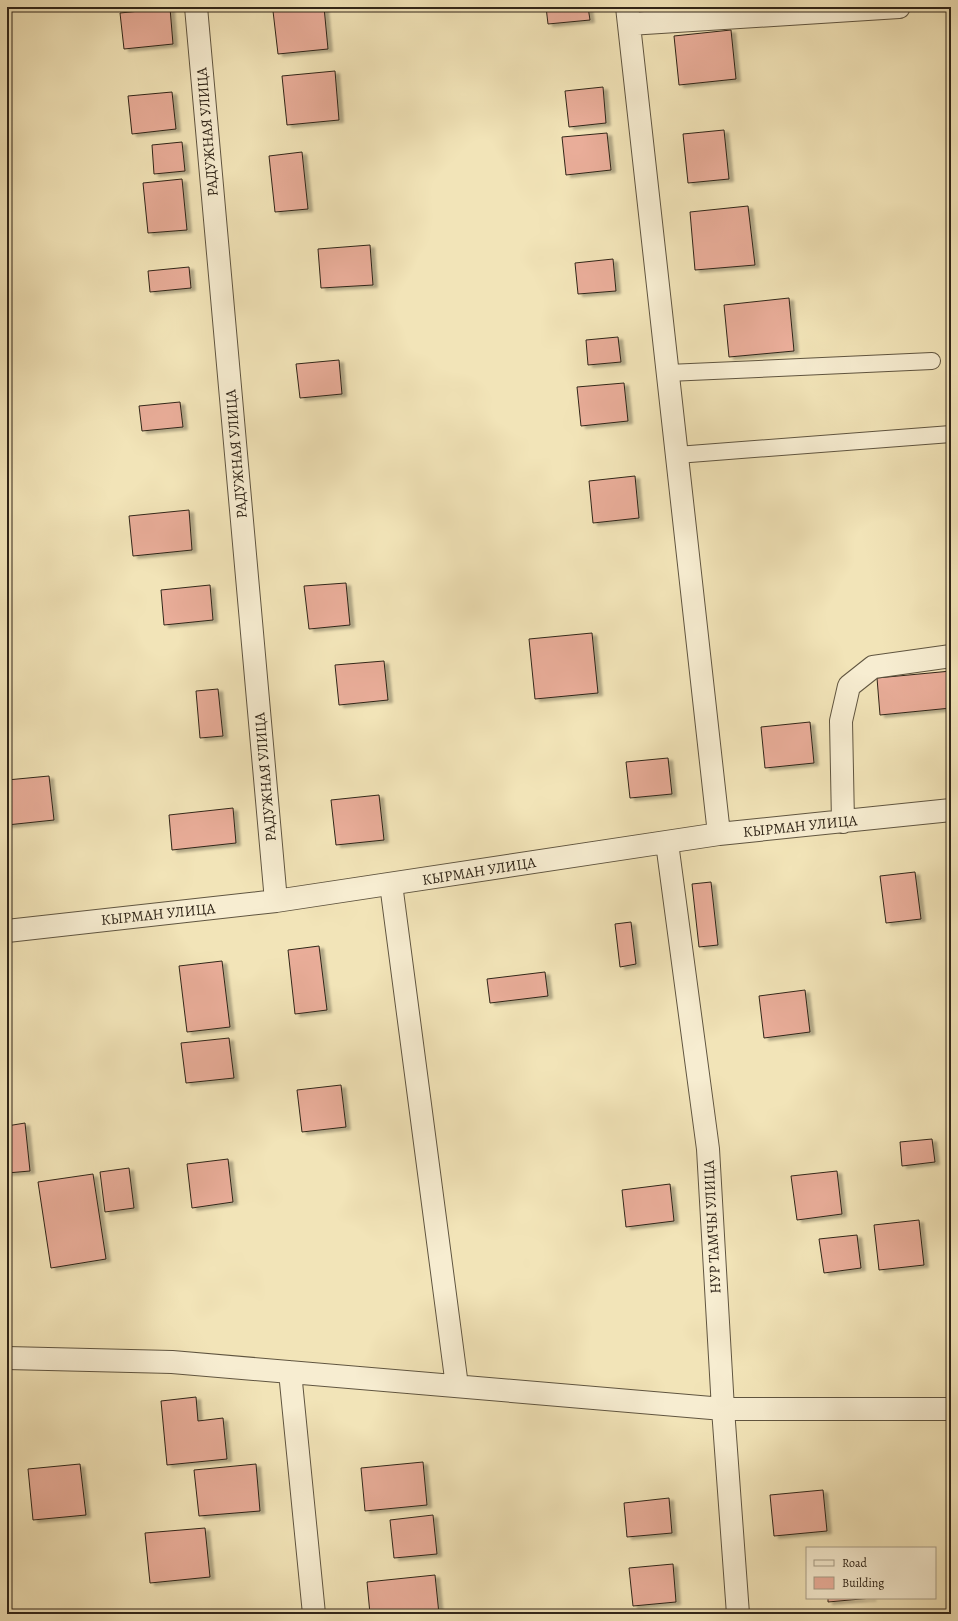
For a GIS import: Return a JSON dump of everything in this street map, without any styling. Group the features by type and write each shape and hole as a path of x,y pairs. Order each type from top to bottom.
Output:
{"street":[{"name":"РАДУЖНАЯ УЛИЦА","path":"196,7 276,902"},
{"path":"719,834 628,15 899,7"},
{"path":"843,822 841,721 848,686 873,667 951,656"},
{"name":"КЫРМАН УЛИЦА","path":"7,931 276,902 719,834 951,812"},
{"name":"НУР ТАМЧЫ УЛИЦА","path":"667,843 708,1149 723,1409 738,1614"},
{"path":"391,884 457,1386"},
{"path":"7,1358 172,1362 723,1409 951,1409"},
{"path":"290,1372 314,1614"}],"lane":[{"path":"668,373 932,361"},
{"path":"677,455 951,434"}],"building":[{"path":"324,7 328,49 278,54 273,11"},
{"path":"546,7 588,7 590,20 548,24"},
{"path":"170,8 173,44 124,49 120,13"},
{"path":"731,30 736,79 679,85 674,36"},
{"path":"335,71 339,120 287,125 282,76"},
{"path":"603,87 606,123 569,127 565,91"},
{"path":"172,92 176,129 132,134 128,96"},
{"path":"724,130 729,179 688,183 683,134"},
{"path":"607,133 611,170 566,175 562,137"},
{"path":"182,142 185,171 154,174 152,145"},
{"path":"302,152 308,209 275,212 269,156"},
{"path":"182,179 187,230 148,233 143,183"},
{"path":"748,206 755,265 695,270 690,212"},
{"path":"370,245 373,285 321,288 318,249"},
{"path":"613,259 616,291 578,294 575,263"},
{"path":"189,267 191,288 150,292 148,271"},
{"path":"789,298 794,351 729,357 724,305"},
{"path":"618,337 621,362 588,365 586,340"},
{"path":"339,360 342,394 300,398 296,364"},
{"path":"624,383 628,421 581,426 577,387"},
{"path":"180,402 183,427 142,431 139,406"},
{"path":"635,476 639,518 593,523 589,481"},
{"path":"189,510 192,550 133,556 129,516"},
{"path":"346,583 350,625 309,629 304,586"},
{"path":"210,585 213,620 164,625 161,590"},
{"path":"592,633 598,693 535,699 529,639"},
{"path":"384,661 388,700 339,705 335,665"},
{"path":"951,671 951,708 880,715 877,678"},
{"path":"218,689 223,736 200,738 196,691"},
{"path":"810,722 814,763 765,768 761,727"},
{"path":"668,758 672,794 630,798 626,762"},
{"path":"49,776 54,820 7,825 7,780"},
{"path":"379,795 384,840 336,845 331,800"},
{"path":"233,808 236,843 172,850 169,815"},
{"path":"915,872 921,919 886,923 880,876"},
{"path":"711,882 718,945 699,947 692,884"},
{"path":"631,922 636,964 620,967 615,924"},
{"path":"319,946 327,1010 295,1014 288,950"},
{"path":"222,961 230,1027 187,1032 179,966"},
{"path":"545,972 548,996 490,1003 487,979"},
{"path":"805,990 810,1032 764,1038 759,996"},
{"path":"229,1038 234,1078 186,1083 181,1043"},
{"path":"341,1085 346,1127 302,1132 297,1090"},
{"path":"25,1123 30,1171 7,1173 7,1126"},
{"path":"932,1139 935,1162 902,1166 900,1142"},
{"path":"228,1159 233,1202 192,1208 187,1164"},
{"path":"129,1168 134,1208 105,1212 100,1172"},
{"path":"837,1171 842,1214 797,1220 791,1176"},
{"path":"93,1174 106,1259 51,1268 38,1182"},
{"path":"670,1184 674,1221 626,1227 622,1190"},
{"path":"919,1220 924,1265 879,1270 874,1225"},
{"path":"857,1235 861,1268 824,1273 819,1239"},
{"path":"196,1397 198,1421 223,1418 227,1459 167,1465 161,1401"},
{"path":"423,1462 427,1505 365,1511 361,1468"},
{"path":"80,1464 86,1515 33,1520 28,1469"},
{"path":"256,1464 260,1511 199,1516 194,1470"},
{"path":"823,1490 827,1531 774,1536 770,1495"},
{"path":"669,1498 672,1533 627,1537 624,1503"},
{"path":"433,1515 437,1554 394,1558 390,1520"},
{"path":"205,1528 210,1577 150,1583 145,1533"},
{"path":"673,1564 676,1602 633,1606 629,1568"},
{"path":"435,1575 439,1614 370,1614 367,1582"},
{"path":"828,1599 861,1599 828,1602"},
{"path":"851,1611 851,1614 815,1614"}]}
